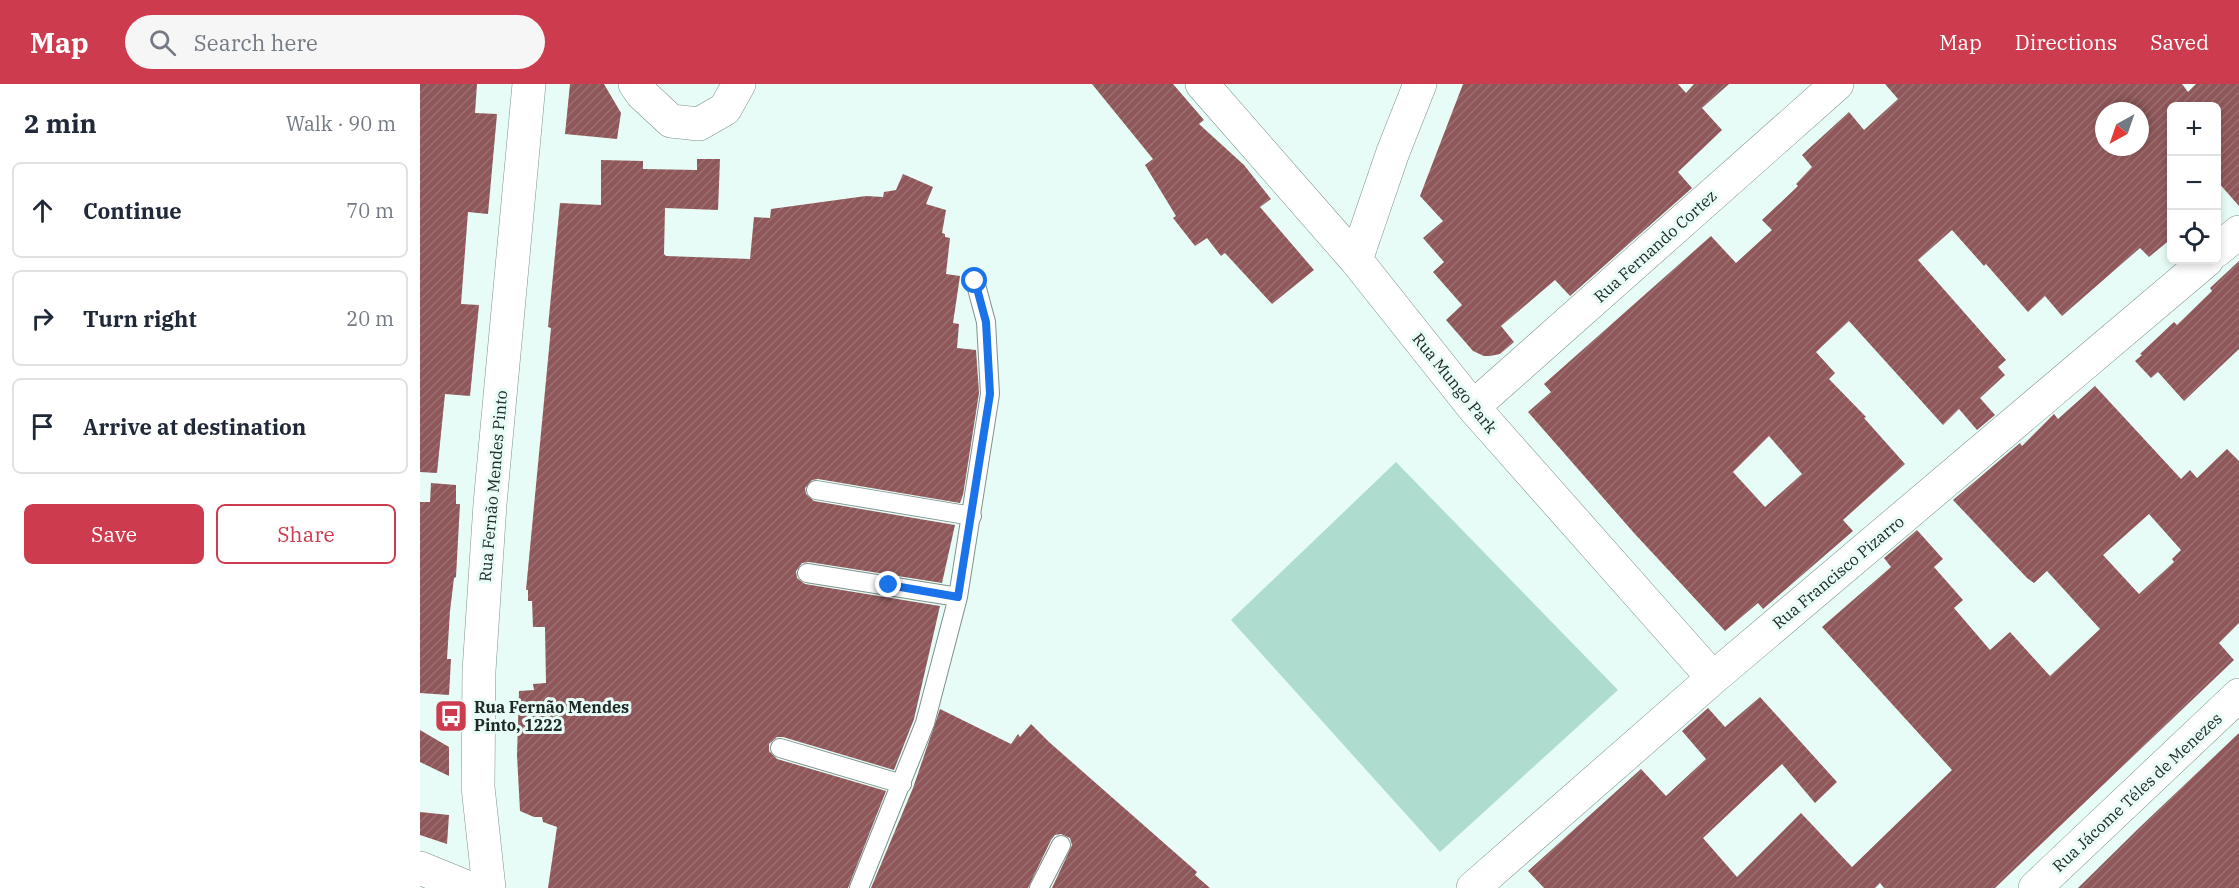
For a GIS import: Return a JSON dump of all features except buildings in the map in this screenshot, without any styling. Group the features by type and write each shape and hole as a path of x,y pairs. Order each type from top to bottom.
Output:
{"street":[{"name":"Rua Fernão Mendes Pinto","path":"489,888 478,787 478,671 490,504 529,84"},
{"path":"635,84 642,94 671,121 699,124 724,109 739,84"},
{"name":"Rua Mungo Park","path":"1202,84 1356,260 1473,407 1713,678"},
{"path":"1356,260 1393,152 1420,84"},
{"name":"Rua Fernando Cortez","path":"1473,407 1837,84"},
{"path":"2221,248 2239,232"},
{"name":"Rua Francisco Pizarro","path":"1473,888 1713,678 2202,264"},
{"name":"Rua Jácome Téles de Menezes","path":"2035,888 2239,695"},
{"path":"420,868 469,888"}],"lane":[{"path":"859,888 925,723 958,597 990,394 986,322 975,281"},
{"path":"816,490 972,516"},
{"path":"807,573 958,597"},
{"path":"780,748 902,784"},
{"path":"1039,888 1061,845"}],"green space":[{"path":"1396,462 1618,690 1440,852 1231,620"}],"place":[{"name":"Rua Fernão Mendes Pinto, 1222","path":"451,716"}],"route":[{"path":"889,585 958,597 990,394 986,322 975,281"}]}
